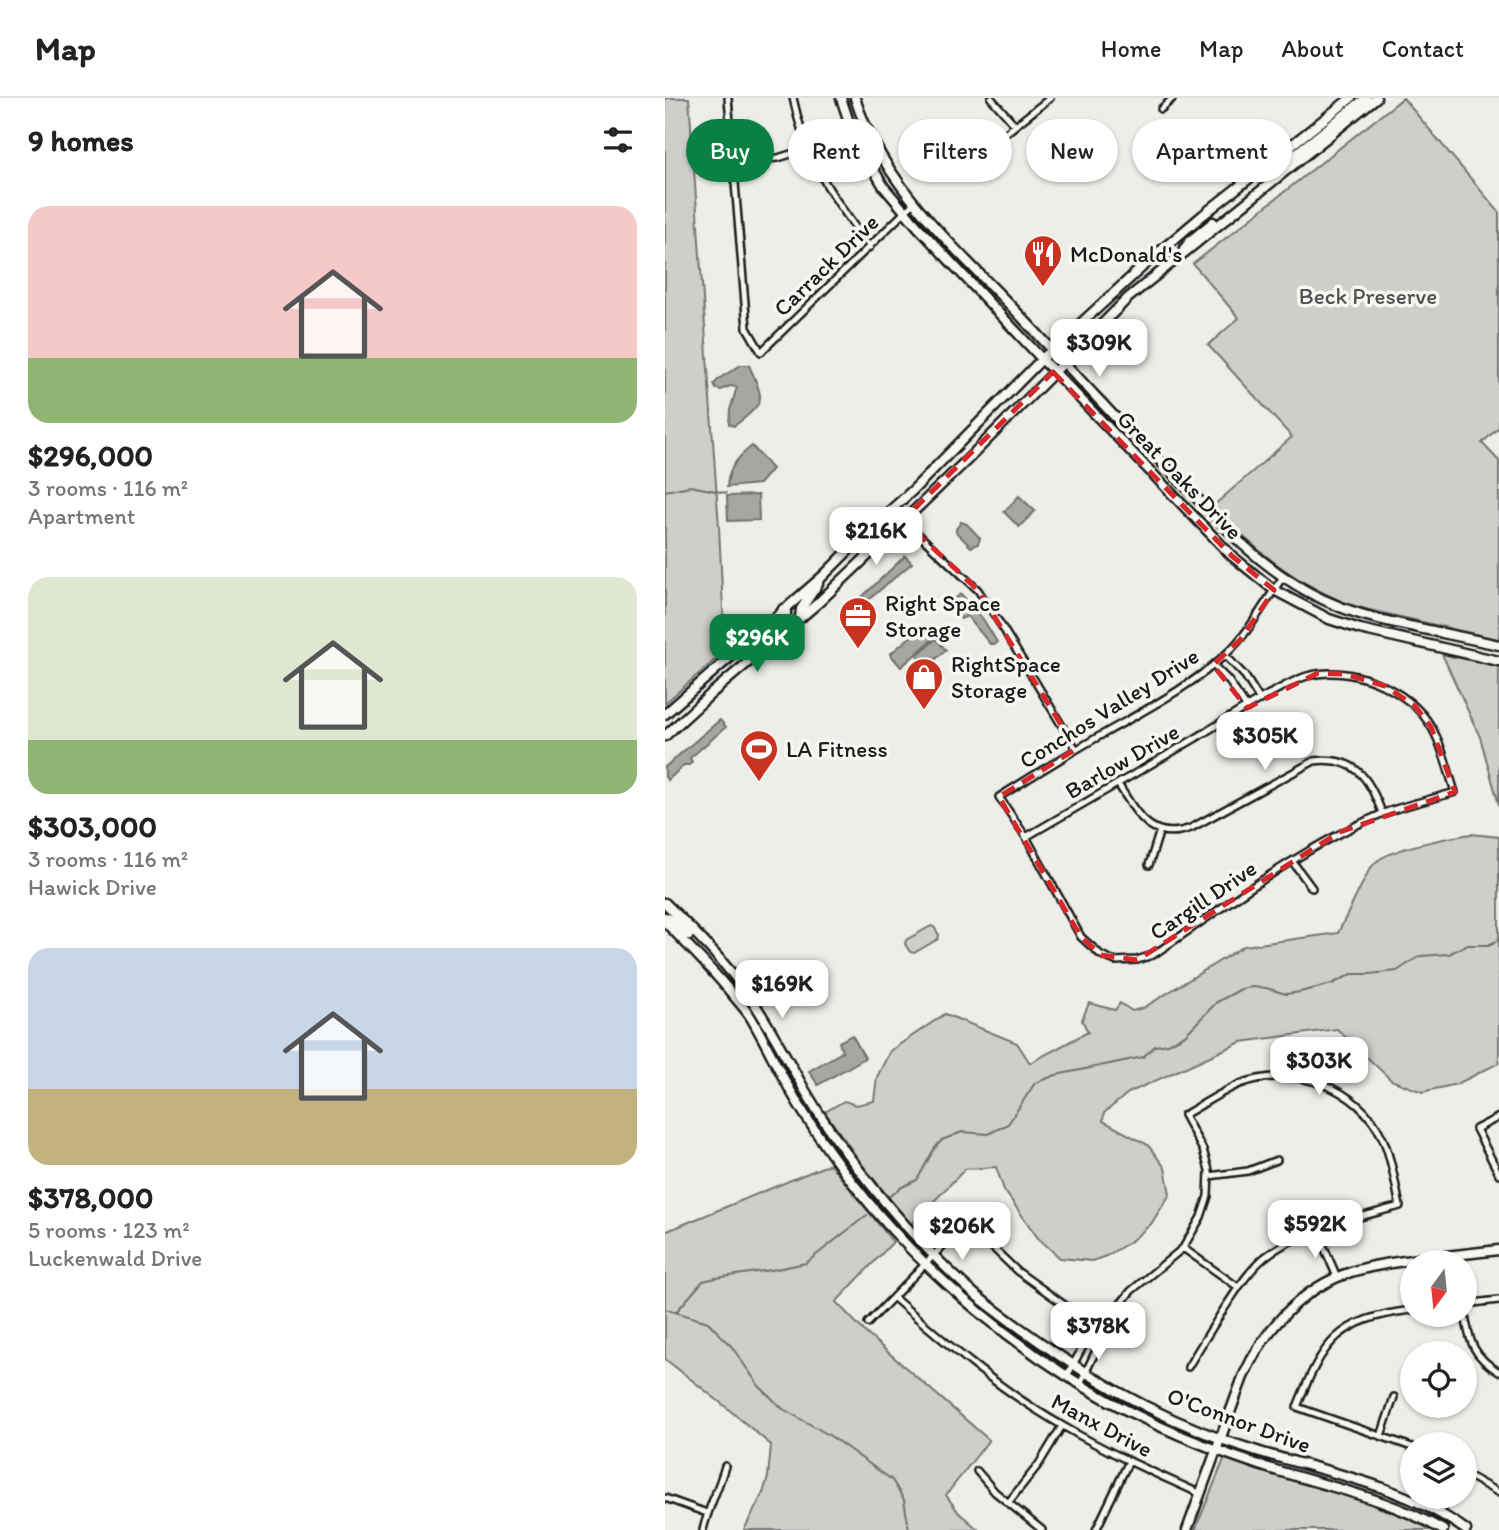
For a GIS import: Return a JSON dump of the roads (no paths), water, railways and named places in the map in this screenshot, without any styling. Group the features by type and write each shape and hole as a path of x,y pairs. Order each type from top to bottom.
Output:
{"main road":[{"name":"Great Oaks Drive","path":"841,98 850,125 870,166 905,212 1053,372 1232,556 1274,590 1310,610 1350,626 1499,661"},
{"name":"Great Oaks Drive","path":"855,98 878,151 896,180 915,202 1063,363 1241,543 1283,577 1352,612 1499,645"},
{"path":"1292,145 1351,98"},
{"path":"1292,156 1366,98"},
{"path":"1292,166 1376,98"},
{"path":"665,714 823,576 1042,359 1163,248 1245,182"},
{"path":"1175,259 1191,240 1262,182"},
{"path":"665,736 859,564 1128,298 1272,182"},
{"path":"977,290 986,281"},
{"path":"800,617 801,609 823,576"},
{"path":"778,636 786,622 786,611 783,609"},
{"name":"O'Connor Drive","path":"667,907 728,969 755,1004 816,1109 883,1200 934,1255 981,1298 1074,1365 1158,1411 1258,1452 1407,1497 1466,1530"},
{"path":"665,919 673,920 709,956 728,969"},
{"name":"O'Connor Drive","path":"665,919 750,1015 794,1097 842,1169 926,1264 989,1320 1067,1376 1121,1407 1217,1450 1373,1498 1443,1530"},
{"path":"1477,1254 1499,1250"},
{"path":"1188,1530 1243,1377 1265,1337 1283,1315 1316,1288 1337,1277 1369,1267 1400,1264"}],"street":[{"path":"728,98 730,119"},
{"path":"793,98 798,119"},
{"path":"991,98 1015,125"},
{"path":"1012,127 1050,98"},
{"path":"1160,108 1173,98"},
{"name":"Carrack Drive","path":"735,182 747,328 761,352 915,202"},
{"path":"824,182 870,247"},
{"path":"903,520 978,590 1076,749"},
{"name":"Conchos Valley Drive","path":"999,797 1200,676 1241,639 1283,577"},
{"path":"1225,655 1245,676 1260,700"},
{"path":"1213,665 1228,680 1247,708"},
{"name":"Barlow Drive","path":"1026,837 1260,700 1304,677 1318,673 1364,678 1397,692 1415,706 1431,727 1455,792"},
{"path":"1118,784 1142,820 1160,830 1173,832 1191,828 1314,761 1326,759 1352,766 1366,779 1382,813"},
{"name":"Cargill Drive","path":"999,797 1026,837 1081,937 1101,955 1115,961 1137,960 1153,955 1292,860 1341,832 1382,813 1455,792"},
{"path":"1149,865 1160,830"},
{"path":"1292,860 1311,888"},
{"path":"1067,1376 1094,1326 1108,1319 1131,1292 1183,1248 1201,1217 1208,1196 1209,1176 1203,1150 1184,1115 1231,1088 1252,1081 1300,1077 1322,1083 1358,1106 1377,1128 1385,1146 1400,1206 1317,1231 1285,1244 1268,1255 1238,1287 1188,1367"},
{"path":"1499,1117 1475,1129 1499,1174"},
{"path":"1209,1176 1248,1171 1277,1160"},
{"path":"868,1323 966,1222 1017,1271 1094,1326"},
{"path":"1317,1231 1337,1277"},
{"path":"1183,1248 1238,1287"},
{"name":"Manx Drive","path":"893,1297 978,1368 1062,1426 1201,1494"},
{"path":"1477,1303 1499,1300"},
{"path":"1400,1311 1367,1318 1349,1327 1333,1340 1315,1365 1297,1408 1400,1443"},
{"path":"1080,1384 1103,1336 1108,1319"},
{"path":"1467,1327 1474,1349 1485,1364 1499,1372"},
{"path":"1381,1436 1394,1397"},
{"path":"1008,1503 1039,1464 1062,1426"},
{"path":"1096,1530 1129,1461"},
{"path":"703,1530 725,1466"},
{"path":"977,1472 991,1488 1042,1530"},
{"path":"1477,1481 1499,1493"},
{"path":"665,1499 707,1513"},
{"path":"1429,1522 1435,1511 1440,1509"}],"waterway":[{"path":"665,491 690,486 726,493"},
{"path":"890,1196 917,1180 942,1140 962,1132 988,1134 1008,1124 1035,1083 1056,1075 1143,1057 1155,1046 1168,1044 1185,1035 1217,1002 1241,989 1266,988 1286,994 1300,992 1332,984 1352,974 1397,971 1420,956 1449,954 1466,945 1488,945 1499,938"},
{"path":"676,1312 703,1281 806,1263 867,1215"},
{"path":"665,1309 708,1322 732,1347 759,1386 783,1409 829,1435 892,1480 904,1500 909,1530"}],"place":[{"name":"McDonald's","path":"1043,288"},
{"name":"Right Space Storage","path":"858,650"},
{"name":"RightSpace Storage","path":"924,711"},
{"name":"LA Fitness","path":"759,783"}],"park label":[{"name":"Beck Preserve","path":"1368,296"}]}
